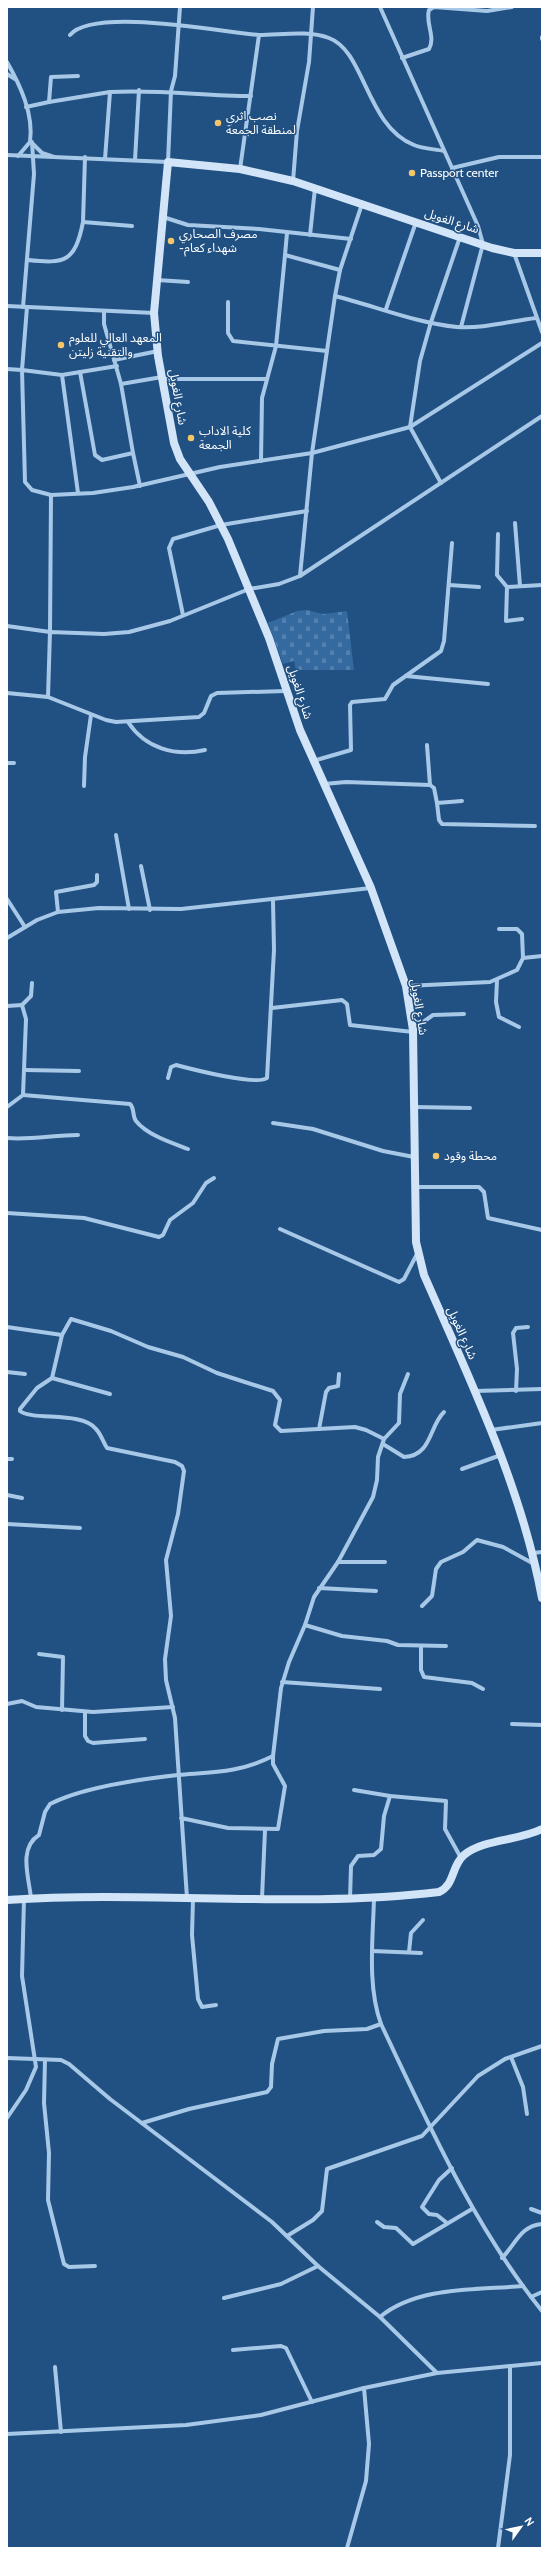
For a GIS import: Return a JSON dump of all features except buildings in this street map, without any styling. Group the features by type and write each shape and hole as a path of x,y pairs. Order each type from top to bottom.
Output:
{"street":[{"path":"7,155 33,158 85,157 168,162 171,91 175,76 180,7"},
{"path":"292,181 297,131 309,62 313,7"},
{"path":"380,7 478,226 483,244 461,327"},
{"path":"402,58 429,49 431,37 428,15 429,10 434,7 487,11 512,7"},
{"path":"70,35 81,26 120,21 259,35 311,35 330,38 349,54 366,90 387,126 415,145 444,151"},
{"path":"240,169 259,35"},
{"path":"7,62 18,82 26,107 34,174 22,370 25,482 32,490 51,495 140,486 189,474 261,461 312,454 410,428 542,343"},
{"path":"7,74 18,82"},
{"path":"49,102 51,77 78,76"},
{"path":"26,107 110,92 139,90 251,96"},
{"path":"135,160 139,90"},
{"path":"105,159 110,92"},
{"path":"18,156 28,146 31,140"},
{"path":"31,140 42,153 57,158"},
{"path":"28,260 55,263 62,261 76,245 82,222 85,157"},
{"path":"452,168 499,157 542,157"},
{"name":"شارع الغويل","path":"542,253 514,253 292,181 240,169 168,162 154,313 158,351 174,444 189,474 209,502 221,525 249,589 269,638 286,691 313,761 371,888 406,986 413,1031 414,1187 417,1254 424,1275 475,1391 516,1491 536,1565 542,1598"},
{"path":"310,235 315,188"},
{"path":"300,576 312,454 335,296 340,270 362,204"},
{"path":"163,217 188,225 212,225 351,238"},
{"path":"82,222 132,226"},
{"path":"386,309 416,222"},
{"path":"261,461 261,414 266,379 276,346 287,232"},
{"path":"441,483 410,428 420,362 431,322 460,236"},
{"path":"514,253 541,330"},
{"path":"285,255 340,270"},
{"path":"157,280 188,282"},
{"path":"335,296 431,322 461,327 498,324 536,318"},
{"path":"228,302 228,333 233,341 327,351"},
{"path":"7,306 104,312 154,313"},
{"path":"104,312 104,324 117,366 140,486"},
{"path":"114,360 158,351"},
{"path":"7,369 62,375 117,366"},
{"path":"80,372 96,458 102,460 133,453"},
{"path":"62,375 78,493"},
{"path":"121,384 163,378 266,379"},
{"path":"7,626 50,632 104,634 129,632 183,615 249,589 279,584 300,576 542,416"},
{"path":"48,697 51,495"},
{"path":"183,615 170,548 171,543 177,537 221,525 307,511"},
{"path":"515,523 520,586"},
{"path":"498,534 498,575 507,587 506,621 522,619"},
{"path":"313,761 351,750 350,705 352,702 385,699 390,688 443,646 452,543"},
{"path":"449,585 479,587"},
{"path":"507,587 542,585"},
{"path":"406,676 488,684"},
{"path":"7,693 48,697 112,722 128,722 199,717 204,713 211,696 217,693 286,691"},
{"path":"84,786 85,756 91,715"},
{"path":"128,722 142,740 155,746 186,753 205,750"},
{"path":"427,745 430,785 434,788 439,820 442,824 535,826"},
{"path":"7,762 14,763"},
{"path":"324,784 346,782 430,785"},
{"path":"436,803 462,801"},
{"path":"116,835 129,909"},
{"path":"141,866 150,910"},
{"path":"58,912 56,892 94,885 97,882 98,875"},
{"path":"7,938 24,927 58,912 99,908 150,910 181,909 273,901 371,888"},
{"path":"7,899 24,927"},
{"path":"168,1078 171,1067 176,1065 212,1074 264,1080 267,1074 272,1008 274,950 273,901"},
{"path":"406,986 472,984 497,980 517,970 523,958 523,938 520,931 499,929"},
{"path":"523,958 542,956"},
{"path":"497,980 496,1002 499,1017 519,1027"},
{"path":"7,1006 22,1005 32,996 32,983"},
{"path":"272,1008 342,1000 347,1004 350,1025 413,1031 433,1015 464,1014"},
{"path":"22,1005 26,1019 23,1095"},
{"path":"25,1070 78,1071"},
{"path":"7,1107 23,1095 62,1097 130,1104 133,1108 134,1118 140,1124 163,1139 188,1150"},
{"path":"414,1107 470,1108"},
{"path":"273,1123 320,1130 383,1151 414,1157"},
{"path":"7,1138 25,1139 52,1135 78,1135"},
{"path":"7,1213 84,1218 159,1237 163,1235 170,1220 193,1203 206,1183 214,1178"},
{"path":"414,1187 479,1187 484,1192 488,1218 542,1230"},
{"path":"280,1229 399,1282 404,1279 417,1254"},
{"path":"216,2005 202,2007 199,2003 181,1818 174,1707 165,1666 171,1616 166,1560 178,1514 184,1477 182,1466 175,1462 143,1454 112,1450 102,1442 97,1429 88,1424 68,1418 20,1412 20,1409 30,1396 52,1378 62,1335 68,1322 75,1319 111,1331 148,1347 184,1356 217,1373 277,1394 280,1404 275,1425 281,1431 355,1427 366,1430 384,1439"},
{"path":"7,1327 62,1335"},
{"path":"516,1391 517,1369 513,1333 516,1328 528,1327"},
{"path":"7,1372 25,1374"},
{"path":"319,1429 326,1392 329,1388 338,1386 339,1374"},
{"path":"181,1818 228,1828 265,1830 278,1829 285,1789 284,1781 274,1764 273,1756 282,1682 305,1625 314,1597 338,1562 373,1497 378,1457 384,1439 399,1423 400,1394 408,1374"},
{"path":"52,1378 110,1394"},
{"path":"475,1391 516,1391 542,1389"},
{"path":"383,1444 404,1457 415,1454 431,1439 440,1416 444,1412"},
{"path":"491,1430 542,1423"},
{"path":"462,1469 501,1455"},
{"path":"7,1495 22,1498"},
{"path":"7,1524 80,1528"},
{"path":"422,1606 432,1596 436,1569 438,1565 446,1558 464,1552 477,1540 503,1547 536,1565"},
{"path":"533,1553 542,1552"},
{"path":"338,1562 385,1562"},
{"path":"319,1588 376,1591"},
{"path":"305,1625 342,1636 421,1647 446,1646"},
{"path":"421,1647 421,1670 424,1677 472,1683 482,1689"},
{"path":"39,1654 63,1658 62,1710"},
{"path":"282,1682 380,1689"},
{"path":"7,1704 22,1701 36,1707 85,1712 174,1707"},
{"path":"85,1712 85,1736 88,1741 94,1743 145,1739"},
{"path":"512,1724 542,1725"},
{"path":"7,2118 34,2077 36,2060 22,1976 27,1899 26,1853 29,1843 39,1835 45,1812 50,1804 61,1799 103,1789 178,1775 232,1771 273,1756"},
{"path":"354,1790 390,1796 446,1801 445,1829 461,1858"},
{"path":"350,1899 351,1866 358,1856 374,1855 381,1849 384,1816 390,1796"},
{"path":"7,1900 262,1898 350,1899 374,1898 444,1890 449,1884 461,1858 474,1848 517,1839 542,1829"},
{"path":"262,1898 265,1830"},
{"path":"374,1898 372,1951 375,2000 381,2024 472,2209 502,2258 542,2311"},
{"path":"409,1952 411,1933 423,1920"},
{"path":"372,1951 422,1952"},
{"path":"142,2123 189,2109 267,2092 272,2087 272,2064 278,2038 324,2032 367,2029 381,2024"},
{"path":"287,2236 313,2220 322,2211 326,2169 422,2136 429,2131 431,2125 478,2076 511,2057 542,2046"},
{"path":"511,2057 523,2087 527,2114"},
{"path":"7,2058 67,2062 142,2123 287,2236 318,2266 380,2317 437,2373"},
{"path":"45,2060 44,2103 48,2146 49,2208 64,2264 69,2268 95,2266"},
{"path":"447,2224 437,2215 429,2214 422,2207 439,2180 452,2168"},
{"path":"531,2208 542,2213"},
{"path":"377,2222 384,2227 396,2228 413,2244 472,2209"},
{"path":"502,2258 522,2232 528,2227 542,2224"},
{"path":"224,2298 281,2284 318,2266"},
{"path":"380,2317 398,2306 431,2295 523,2286"},
{"path":"530,2297 542,2292"},
{"path":"233,2350 281,2346 286,2348 312,2402"},
{"path":"7,2434 186,2425 261,2415 364,2388 437,2373 542,2363"},
{"path":"498,2548 510,2455 510,2366"},
{"path":"54,2367 61,2432"},
{"path":"347,2548 366,2481 368,2436 364,2388"}],"green space":[{"path":"307,610 323,614 347,611 354,670 296,670 294,661 283,664 268,623 297,611"}],"place":[{"name":"نصب اثري لمنطقة الجمعة","path":"218,123"},
{"name":"Passport center","path":"412,173"},
{"name":"مصرف الصحاري -شهداء كعام","path":"171,241"},
{"name":"المعهد العالي للعلوم والتقنية زليتن","path":"61,345"},
{"name":"كلية اﻻداب الجمعة","path":"191,438"},
{"name":"محطة وقود","path":"436,1156"}]}
